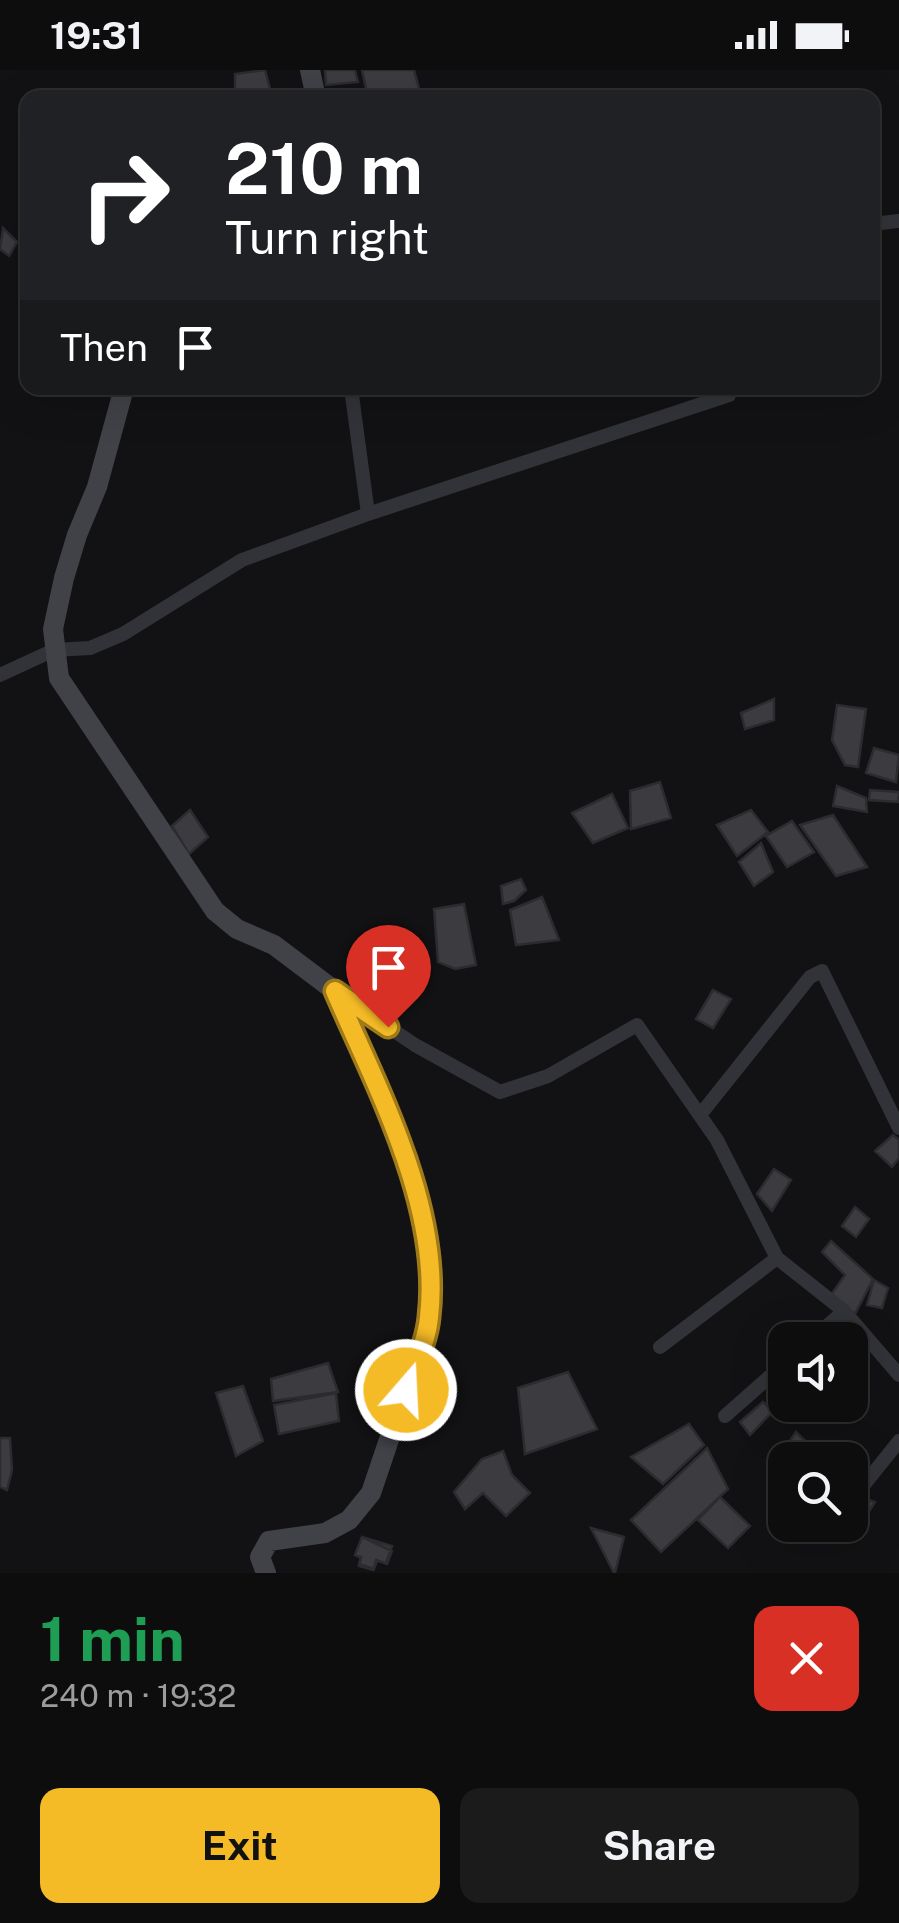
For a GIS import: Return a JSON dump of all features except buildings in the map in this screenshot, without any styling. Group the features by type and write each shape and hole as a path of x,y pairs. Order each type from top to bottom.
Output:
{"street":[{"path":"122,395 98,487 64,578 53,630 59,678 216,911 237,929 274,945 416,1045 500,1092 548,1076 636,1025 717,1140 777,1258 844,1311 899,1374"},
{"path":"352,395 368,514"},
{"path":"0,675 54,650 90,648 123,634 242,560 368,514 729,395"},
{"path":"700,1115 810,976 822,971 899,1128"},
{"path":"266,1573 260,1557 270,1541 325,1532 349,1520 370,1493 429,1320 431,1270 408,1160 335,991"},
{"path":"660,1347 777,1258"},
{"path":"831,1322 844,1311"},
{"path":"725,1416 768,1378"},
{"path":"868,1480 899,1441"}],"route":[{"path":"388,1027 335,991 408,1160 431,1270 429,1320 406,1390"}]}
